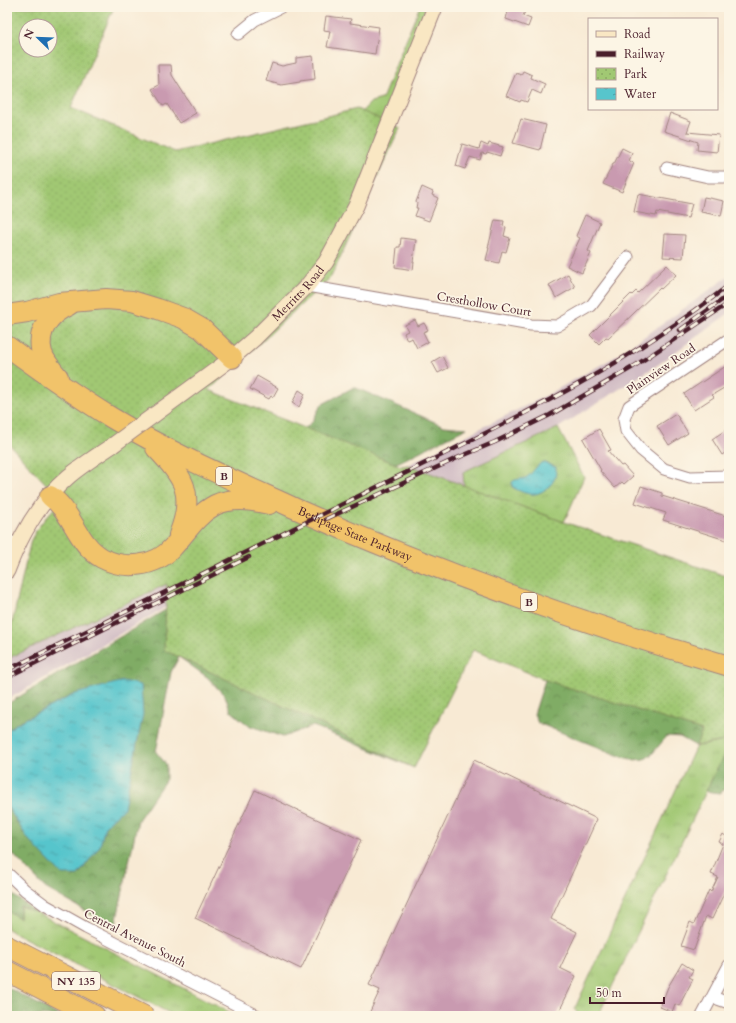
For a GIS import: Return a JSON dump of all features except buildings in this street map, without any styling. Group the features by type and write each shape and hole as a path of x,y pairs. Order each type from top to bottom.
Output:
{"highway":[{"path":"7,315 27,312 59,303 106,299 125,300 183,318 202,330 232,358"},
{"path":"68,390 44,359 41,339 45,325 54,313 78,301"},
{"name":"Bethpage State Parkway","path":"7,346 68,390 147,438 200,465 302,511 416,559 564,614 729,666"},
{"path":"147,438 174,466 183,482 187,509 184,524 177,543"},
{"path":"50,496 64,509 88,547 95,554 112,563 130,566 147,563 166,554 202,514 224,502 232,500 251,501 302,511"},
{"name":"NY 135","path":"7,946 144,1016"},
{"name":"NY 135","path":"7,971 95,1016"}],"main road":[{"name":"Merritts Road","path":"7,571 12,542 50,496 68,477 232,358 307,286 326,262 356,206 435,7"}],"street":[{"path":"238,34 255,20 281,7"},
{"path":"668,168 708,176 729,178"},
{"name":"Cresthollow Court","path":"307,286 531,325 558,326 591,306 628,256"},
{"name":"Plainview Road","path":"729,339 629,406 624,419 626,431 641,450 664,469 690,477 729,476"},
{"name":"Central Avenue South","path":"7,873 25,890 45,905 86,928 258,1016"},
{"path":"702,1016 729,965"},
{"path":"712,997 729,1004"}],"shaded area":[{"path":"729,276 729,313 659,364 558,428 464,472 464,486 336,501 547,395 613,358"},
{"path":"316,533 166,607 7,700 7,659 167,584"}],"green space":[{"path":"7,7 114,7 71,108 175,152 357,109 400,128 331,277 209,390 401,466 408,465 564,522 729,577 729,740 696,746 702,731 546,680 473,650 414,768 164,650 167,584 7,659 7,645 31,540 37,529 62,501 7,442"},
{"path":"425,7 424,14 363,169 7,291 348,126 371,102 382,99 419,8"},
{"path":"354,387 444,426 467,428 379,472 305,428 312,422 321,405"},
{"path":"558,428 584,477 564,522 464,486 463,472"},
{"path":"288,547 729,740 696,746 680,737 667,736 652,754 645,759 634,760 617,755 538,723 534,714 545,680 477,648 468,649 414,768 313,726 283,737 248,725 231,711 225,696 207,677 179,657 171,672 156,752 166,764 166,779 138,820 115,928 45,888 7,848 7,806 28,839 78,875 100,846 105,826 124,808 75,694 17,723 7,731 7,704 167,609"},
{"path":"729,740 729,744 598,1016 579,1016 575,1008 696,746"},
{"path":"729,744 729,788 719,793 706,791"},
{"path":"7,890 36,912 20,906 20,918 7,911"},
{"path":"20,906 36,912 237,1016 175,1016 7,929 7,911 20,918"},
{"path":"7,987 60,1016 7,1016"}],"water":[{"path":"543,462 556,467 555,479 547,488 537,494 527,494 512,487 512,482 527,477 538,465"},
{"path":"123,681 141,685 143,714 124,808 105,826 100,846 78,875 62,875 28,839 7,806 7,731 17,723 75,694"}],"railway":[{"path":"7,670 520,416 606,368 648,342 689,315 729,285"},
{"path":"680,330 729,295"},
{"path":"326,519 495,442 550,415 633,367 729,303"},
{"path":"7,677 249,557"}]}
